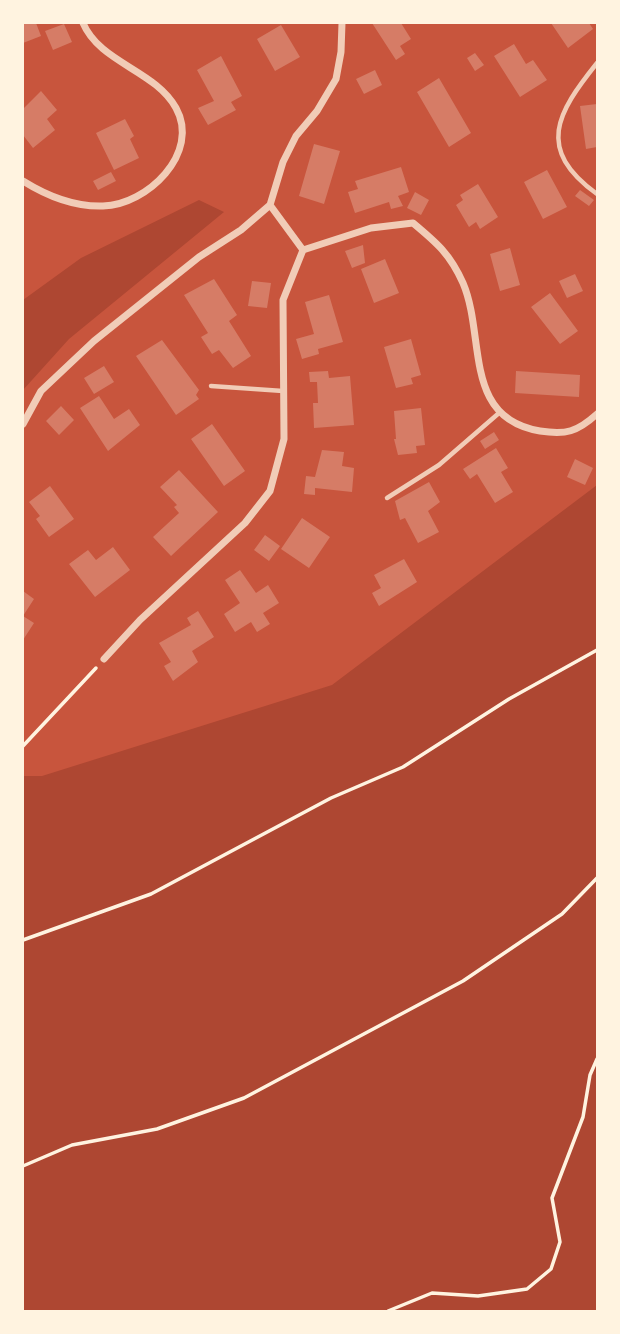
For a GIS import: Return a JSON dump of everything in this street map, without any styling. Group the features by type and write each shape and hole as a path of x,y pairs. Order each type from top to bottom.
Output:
{"street":[{"path":"23,181 68,203 104,206 131,200 154,185 174,165 183,135 176,108 157,87 105,51 88,34 83,23"},
{"path":"23,424 41,391 94,341 199,257 241,230 270,205 283,162 296,136 317,111 336,79 342,23"},
{"path":"270,205 303,250"},
{"path":"104,659 140,620 245,523 270,491 284,439 282,300 303,250 371,228 412,223 448,253 464,287 478,363 491,402 499,412 519,427 565,434 582,428 597,414"}],"lane":[{"path":"597,63 563,110 558,138 559,152 565,163 597,194"},
{"path":"211,386 283,391"},
{"path":"387,498 439,465 499,412"}],"path":[{"path":"23,940 151,894 331,798 403,767 509,699 597,650"},
{"path":"23,746 104,659"},
{"path":"23,1167 72,1145 158,1129 244,1098 463,981 562,914 597,878"},
{"path":"388,1311 432,1293 478,1296 527,1289 551,1269 560,1242 552,1198 583,1118 590,1075 597,1059"}],"shaded area":[{"path":"199,200 224,212 69,339 23,390 23,300 81,258"},
{"path":"597,485 597,1311 23,1311 23,776 42,776 332,685"}],"building":[{"path":"23,23 36,23 41,36 23,43"},
{"path":"372,23 401,23 411,39 400,46 405,54 396,60"},
{"path":"551,23 589,23 593,29 568,48"},
{"path":"64,24 72,42 53,50 45,31"},
{"path":"281,25 300,57 275,71 257,39"},
{"path":"514,44 526,64 533,60 547,80 520,97 494,56"},
{"path":"475,53 484,65 475,71 467,58"},
{"path":"221,56 242,96 231,102 236,110 208,125 198,108 214,101 197,70"},
{"path":"375,70 382,85 364,94 356,79"},
{"path":"439,78 471,133 449,147 417,92"},
{"path":"41,91 57,110 47,119 55,130 33,148 23,135 23,109"},
{"path":"597,104 597,147 586,149 580,106"},
{"path":"125,119 134,136 130,139 139,158 114,170 96,133"},
{"path":"314,144 340,151 324,204 299,196"},
{"path":"401,167 409,192 398,196 403,206 391,209 389,202 355,213 348,192 358,189 355,181"},
{"path":"547,170 567,207 543,219 524,182"},
{"path":"111,172 116,181 98,190 93,181"},
{"path":"478,184 498,217 480,229 476,222 469,227 456,205 463,200 460,195"},
{"path":"580,190 594,200 589,206 575,196"},
{"path":"415,192 429,200 421,215 407,208"},
{"path":"363,245 365,263 352,268 345,251"},
{"path":"510,248 520,285 500,291 490,254"},
{"path":"385,259 399,293 374,303 361,269"},
{"path":"575,274 583,291 567,298 559,281"},
{"path":"214,279 237,315 229,321 251,356 233,368 219,350 212,354 201,337 208,333 184,295"},
{"path":"252,281 271,283 267,308 248,306"},
{"path":"550,293 578,331 560,344 531,307"},
{"path":"329,295 343,342 318,349 319,354 302,359 296,339 314,334 305,302"},
{"path":"411,339 421,375 411,378 413,384 396,388 384,347"},
{"path":"162,340 199,390 196,395 199,399 176,415 136,356"},
{"path":"104,366 114,382 94,394 84,378"},
{"path":"328,371 329,378 350,376 354,425 314,428 313,403 318,403 317,382 310,382 309,372"},
{"path":"516,371 580,375 579,397 515,393"},
{"path":"99,396 114,419 129,409 140,425 108,451 80,408"},
{"path":"61,406 74,420 59,435 46,421"},
{"path":"421,408 425,445 416,446 417,453 398,455 394,439 394,411"},
{"path":"212,424 245,471 224,486 191,439"},
{"path":"494,432 499,440 485,449 480,441"},
{"path":"496,448 508,468 501,472 513,492 495,503 477,474 470,479 463,469"},
{"path":"322,450 344,452 342,466 354,468 352,492 315,488 315,495 304,494 306,476 315,477"},
{"path":"575,459 593,468 585,485 567,477"},
{"path":"179,470 218,512 171,556 153,537 179,513 174,507 177,505 160,487"},
{"path":"429,482 440,502 428,511 439,532 418,543 405,518 400,520 395,501"},
{"path":"50,486 74,519 49,537 36,519 40,516 29,502"},
{"path":"302,518 330,537 309,568 281,549"},
{"path":"265,535 280,546 269,561 254,550"},
{"path":"113,547 130,570 95,597 69,564 88,550 96,560"},
{"path":"404,559 417,582 379,606 372,593 381,588 374,575"},
{"path":"240,570 256,593 268,585 279,603 263,613 270,624 257,632 251,622 235,632 224,614 240,603 225,580"},
{"path":"23,591 34,599 23,616"},
{"path":"198,611 214,637 192,651 198,662 173,681 164,666 171,662 159,643 191,625 187,618"},
{"path":"23,616 34,623 23,640"}]}
